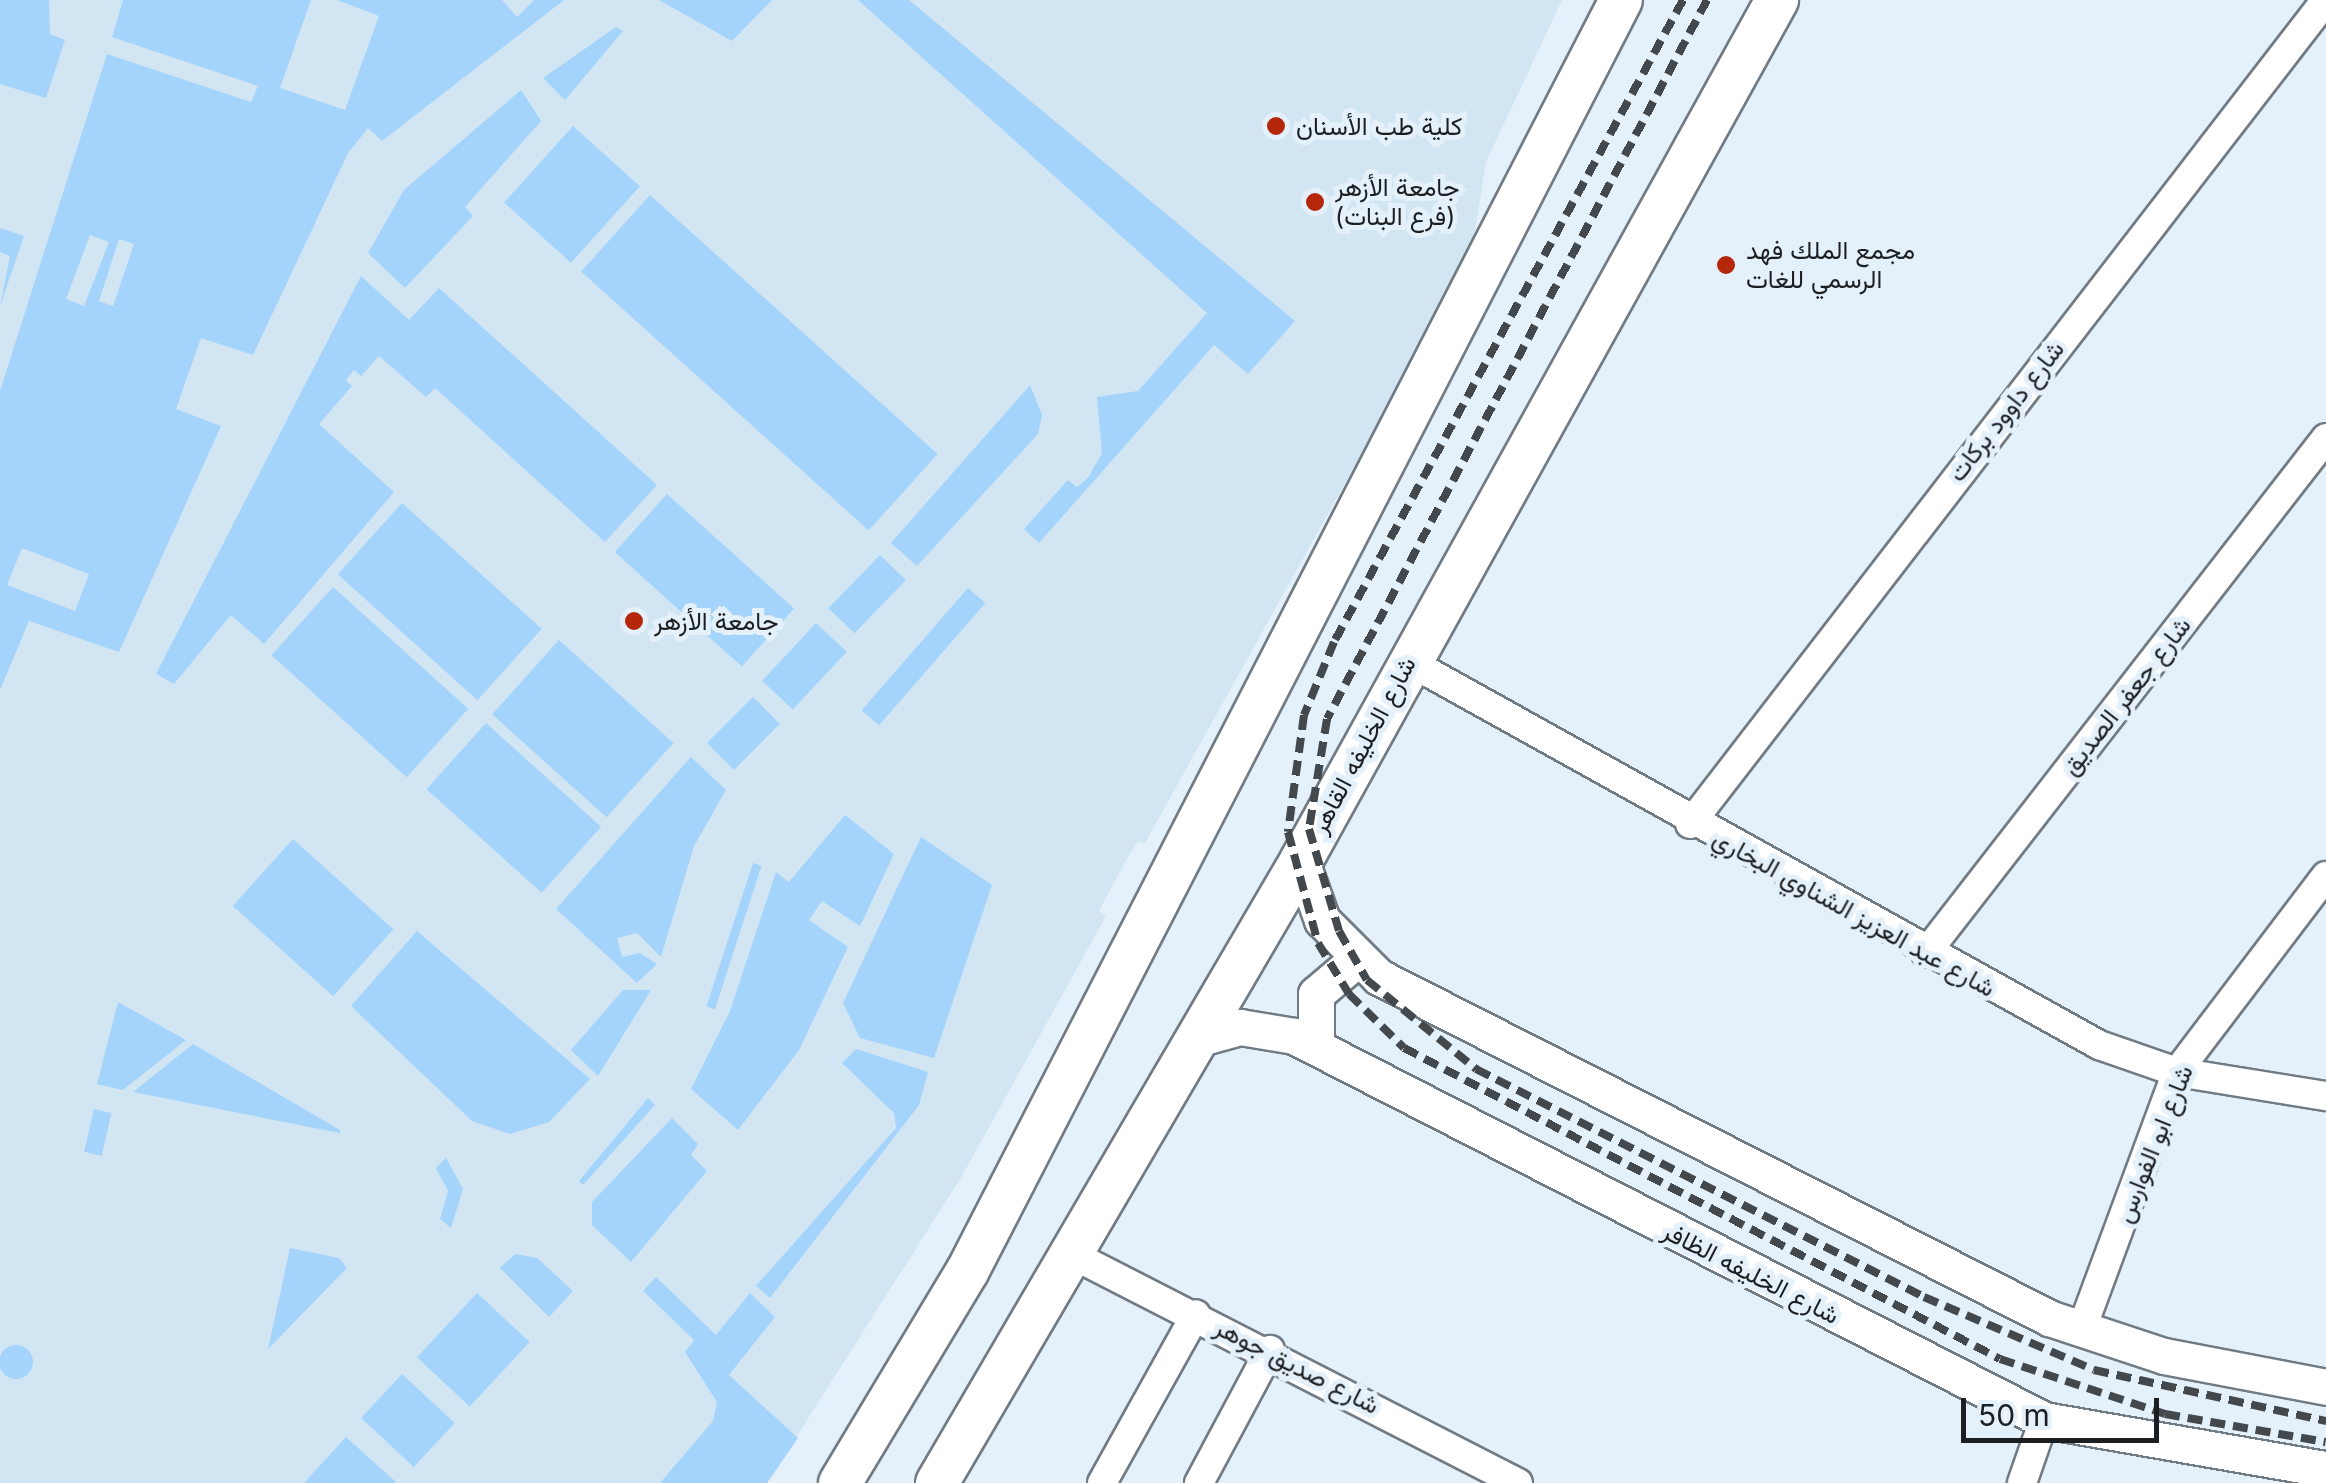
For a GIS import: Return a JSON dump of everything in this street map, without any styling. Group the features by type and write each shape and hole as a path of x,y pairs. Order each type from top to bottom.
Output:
{"main road":[{"path":"840,1483 967,1272 1622,0"},
{"name":"شارع الخليفه القاهر","path":"936,1483 1074,1254 1301,861 1776,0"}],"street":[{"name":"شارع داوود بركات","path":"1690,824 2326,0"},
{"name":"شارع جعفر الصديق","path":"1926,954 2326,438"},
{"name":"شارع عبد العزيز الشناوي البخاري","path":"1408,661 1690,824 2099,1045 2177,1072 2326,1096"},
{"path":"1301,861 1322,920 1356,960 2081,1332 2326,1387"},
{"name":"شارع ابو الفوارس","path":"2081,1332 2177,1072 2326,876"},
{"path":"1316,1047 1316,994 1356,960"},
{"name":"شارع الخليفه الظافر","path":"1197,1039 1258,1028 1316,1047 2044,1420 2326,1469"},
{"name":"شارع صديق جوهر","path":"1074,1254 1270,1350 1518,1483"},
{"path":"1102,1483 1196,1314"},
{"path":"1199,1483 1270,1350"},
{"path":"2022,1483 2044,1420"}],"shaded area":[{"name":"جامعة الأزهر","path":"0,0 1562,0 1486,162 1473,243 1390,402 1145,843 1138,841 1125,862 1099,911 1106,916 962,1176 767,1483 0,1483"},
{"path":"0,0 49,0 50,34 65,40 46,98 0,84"},
{"path":"123,0 311,0 280,88 345,110 379,16 337,0 502,0 517,17 534,0 564,0 382,141 368,128 348,153 253,355 201,338 176,409 221,426 119,652 29,621 0,690 0,391 107,54 251,102 258,86 112,37","holes":["90,235 109,242 84,306 66,299","119,239 134,244 113,306 99,301","22,548 89,574 75,611 7,585"]},
{"path":"659,0 772,0 732,41"},
{"path":"858,0 909,0 1295,321 1248,374 1214,345 1039,543 1024,529 1068,480 1077,487 1088,478 1102,453 1097,397 1138,391 1207,313"},
{"path":"616,27 623,31 565,100 543,78"},
{"path":"521,90 541,121 465,207 473,216 405,288 368,253 404,190"},
{"path":"573,126 640,186 571,263 504,203"},
{"path":"650,195 938,454 869,530 581,272"},
{"path":"0,228 24,236 0,306 10,256 0,252"},
{"path":"361,276 409,320 439,288 657,485 605,542 435,388 426,397 379,356 361,376 354,370 346,380 352,386 319,424 394,492 264,644 231,615 174,684 156,674"},
{"path":"1030,385 1042,415 1038,434 917,566 891,543"},
{"path":"667,494 794,608 742,666 615,552"},
{"path":"402,503 542,629 477,700 338,574"},
{"path":"880,555 906,580 854,633 829,608"},
{"path":"333,587 468,709 407,777 271,655"},
{"path":"968,588 985,603 879,725 862,710"},
{"path":"816,623 847,652 793,709 762,681"},
{"path":"559,640 673,743 607,817 492,714"},
{"path":"753,697 780,724 734,770 707,743"},
{"path":"486,723 601,827 542,893 426,789"},
{"path":"691,757 726,790 694,846 661,957 637,933 617,938 622,957 640,953 657,964 637,983 556,909"},
{"path":"845,815 894,854 860,926 822,901 809,920 848,947 799,1050 738,1130 691,1089 730,1011 776,872 789,882"},
{"path":"921,837 992,885 934,1058 860,1038 843,1003"},
{"path":"293,839 393,929 333,996 233,906"},
{"path":"753,863 762,866 715,1009 706,1007"},
{"path":"417,931 590,1079 549,1122 510,1134 472,1121 351,1006"},
{"path":"623,990 651,990 598,1076 571,1050"},
{"path":"118,1002 186,1040 123,1090 97,1084"},
{"path":"193,1044 340,1130 340,1133 133,1092"},
{"path":"856,1049 928,1072 919,1105 770,1298 756,1286 896,1128 894,1113 842,1063"},
{"path":"648,1098 655,1105 583,1185 579,1181"},
{"path":"94,1109 112,1113 102,1156 84,1152"},
{"path":"672,1118 698,1144 691,1155 707,1171 631,1262 592,1225 592,1202"},
{"path":"446,1158 463,1189 451,1228 440,1219 448,1191 436,1168"},
{"path":"290,1248 339,1258 347,1268 268,1349"},
{"path":"515,1254 537,1258 573,1291 549,1317 500,1268"},
{"path":"656,1277 716,1335 750,1293 775,1317 729,1375 798,1438 767,1483 660,1483 713,1421 717,1402 685,1352 694,1340 643,1291"},
{"path":"477,1293 530,1342 470,1406 417,1357"},
{"path":"16,1345 28,1350 33,1362 28,1374 16,1379 4,1374 -1,1362 4,1350"},
{"path":"402,1374 455,1423 414,1467 361,1418"},
{"path":"346,1437 397,1483 304,1483"}],"railway":[{"path":"1683,0 1334,642 1304,715 1288,832 1318,943 1349,994 1404,1048 2000,1359 2165,1414 2326,1442"},
{"path":"1707,0 1327,719 1309,829 1339,931 1367,980 1476,1069 1924,1297 2094,1370 2326,1421"}],"place":[{"name":"كلية طب الأسنان","path":"1276,126"},
{"name":"جامعة الأزهر (فرع البنات)","path":"1315,202"},
{"name":"مجمع الملك فهد الرسمي للغات","path":"1726,265"},
{"name":"جامعة الأزهر","path":"634,621"}]}
